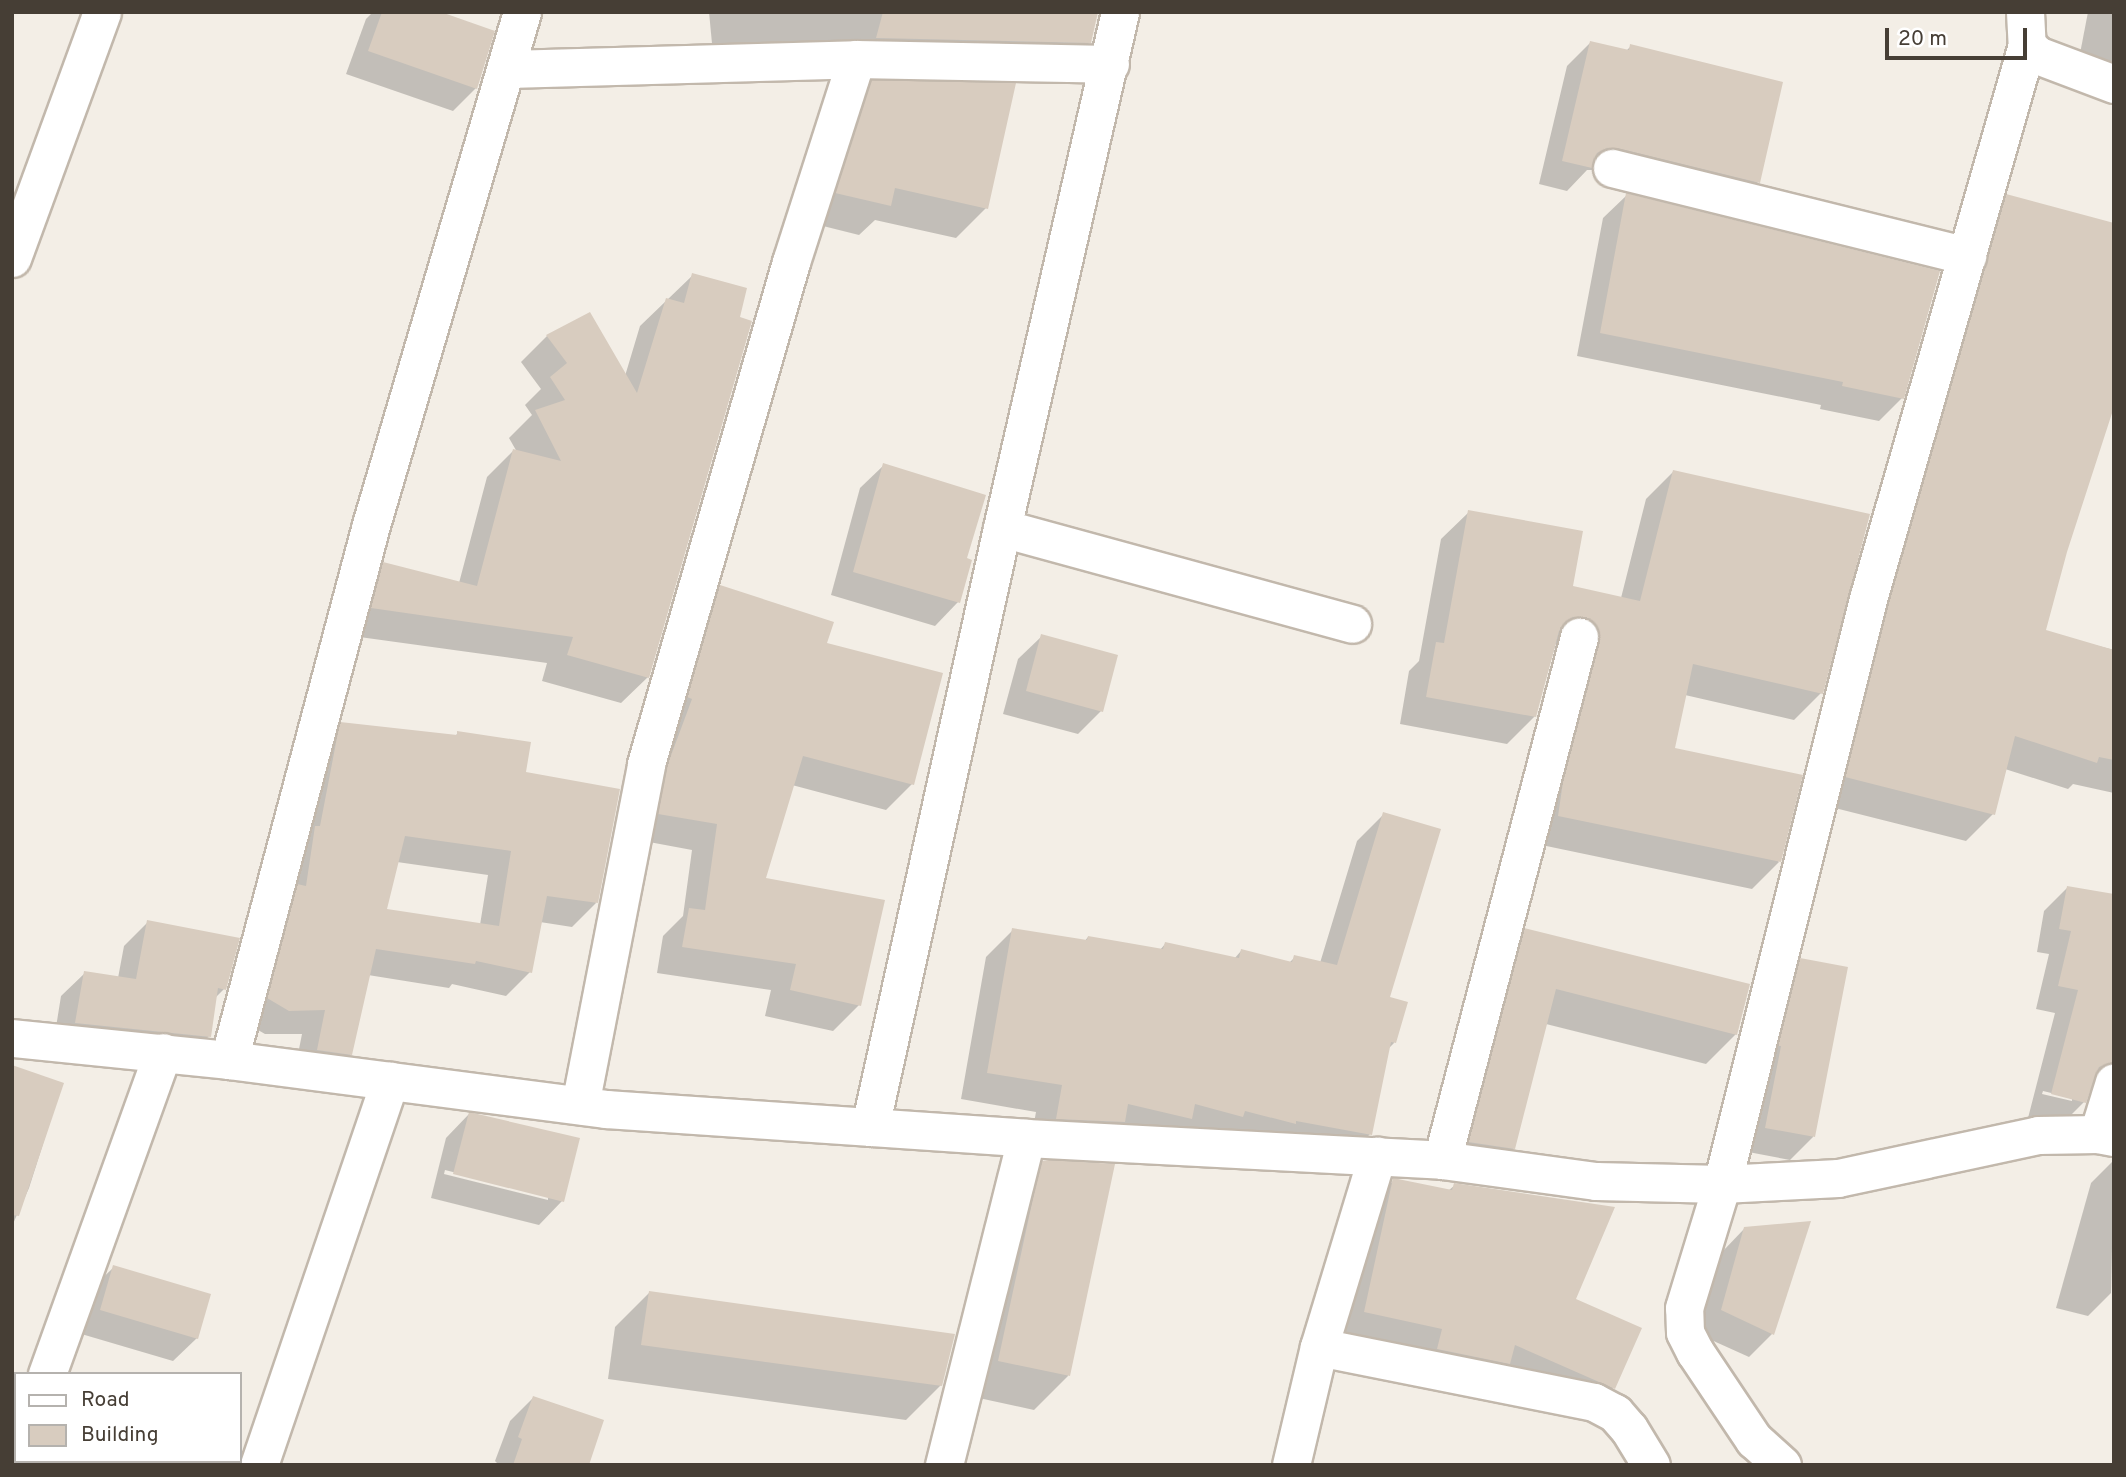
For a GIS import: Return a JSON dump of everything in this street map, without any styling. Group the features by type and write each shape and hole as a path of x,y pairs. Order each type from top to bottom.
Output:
{"street":[{"path":"12,258 102,12"},
{"path":"229,1060 371,525 508,69 522,12"},
{"path":"870,1127 1002,528 1110,64 1119,12"},
{"path":"2026,29 2037,55 2114,84"},
{"path":"1782,1465 1754,1440 1695,1352 1685,1332 1684,1308 1722,1184 1868,599 1967,256 2026,29"},
{"path":"508,69 856,59 1110,64"},
{"path":"580,1105 646,764 792,262 856,59"},
{"path":"1612,168 1967,256"},
{"path":"1002,528 1353,624"},
{"path":"1442,1160 1579,637"},
{"path":"12,1038 163,1052 580,1105 1026,1138 1442,1160 1596,1181 1722,1184 1838,1178 2038,1135 2106,1136 2114,1082"},
{"path":"48,1372 163,1052"},
{"path":"258,1465 390,1081"},
{"path":"944,1465 1026,1138"},
{"path":"1291,1465 1319,1347 1377,1156"},
{"path":"1319,1347 1594,1402 1615,1413 1629,1429 1651,1465"}],"building":[{"path":"382,12 441,12 495,31 477,89 368,51"},
{"path":"883,12 1098,12 1091,43 876,38"},
{"path":"1590,41 1629,50 1630,44 1783,82 1760,183 1617,148 1607,148 1597,153 1592,168 1562,161"},
{"path":"871,80 1016,83 988,209 895,188 891,206 835,193"},
{"path":"1626,193 1940,271 1904,399 1842,386 1843,382 1600,333"},
{"path":"2006,194 2114,223 2114,407 2067,552 2046,630 2114,650 2114,760 2099,757 2097,763 2015,736 1995,815 1845,777 1888,604"},
{"path":"692,273 747,288 740,317 752,321 649,678 567,655 573,637 371,608 383,562 477,586 513,449 561,461 535,410 565,400 550,377 567,363 546,335 590,312 637,393 666,298 684,303"},
{"path":"883,463 986,495 967,558 972,560 960,603 853,572"},
{"path":"1673,470 1870,514 1823,694 1693,664 1675,748 1803,775 1781,862 1558,816 1563,782 1599,642 1599,631 1593,622 1585,617 1573,617 1565,622 1559,631 1536,717 1426,697 1436,642 1444,643 1468,510 1583,531 1573,586 1640,601"},
{"path":"720,585 834,622 827,643 943,673 914,785 803,756 766,878 885,900 861,1006 790,990 796,964 682,947 689,908 705,910 717,824 658,814 666,769 692,699 687,697"},
{"path":"1041,634 1118,655 1103,712 1026,691"},
{"path":"340,722 457,735 457,731 531,742 526,772 620,789 598,903 547,896 532,973 476,961 475,964 376,949 352,1055 317,1050 325,1010 289,1011 267,998 297,884 306,886 315,826 320,826","holes":["405,836 511,851 499,926 387,909"]},
{"path":"1383,812 1441,829 1390,997 1408,1002 1396,1043 1391,1042 1372,1135 1296,1121 1296,1124 1245,1111 1243,1117 1195,1104 1192,1119 1128,1104 1125,1122 1056,1119 1062,1085 987,1073 1012,928 1087,940 1088,936 1163,949 1165,942 1239,958 1241,949 1292,962 1294,955 1337,965"},
{"path":"2067,886 2114,894 2114,1062 2099,1067 2086,1103 2051,1094 2078,990 2058,986 2071,931 2059,929"},
{"path":"147,920 240,938 226,990 218,988 211,1037 75,1023 84,971 136,979"},
{"path":"1524,928 1750,984 1737,1035 1556,989 1515,1149 1468,1142"},
{"path":"1800,958 1848,967 1815,1137 1765,1128 1781,1046 1778,1046"},
{"path":"12,1065 64,1083 19,1216 12,1215"},
{"path":"469,1112 580,1138 564,1202 453,1174"},
{"path":"1042,1161 1115,1164 1070,1376 998,1361"},
{"path":"1393,1178 1452,1190 1454,1183 1615,1207 1576,1299 1642,1328 1615,1389 1515,1345 1510,1364 1437,1349 1442,1329 1364,1312"},
{"path":"1811,1221 1774,1335 1721,1310 1744,1227"},
{"path":"113,1265 211,1294 198,1339 100,1310"},
{"path":"649,1291 955,1334 942,1386 641,1345"},
{"path":"533,1396 604,1420 589,1465 513,1465 522,1439 518,1437"}]}
